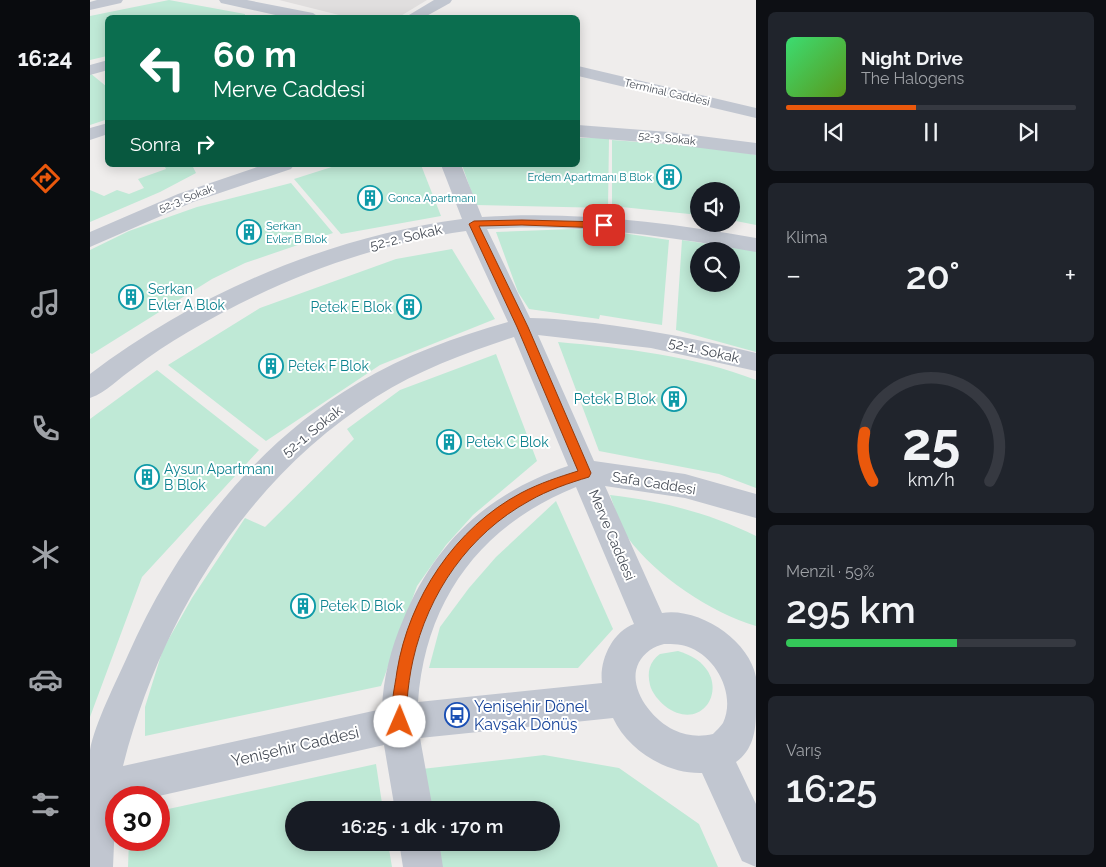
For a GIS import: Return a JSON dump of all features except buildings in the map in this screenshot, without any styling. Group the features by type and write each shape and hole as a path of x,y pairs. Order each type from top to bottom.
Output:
{"street":[{"path":"90,6 116,0"},
{"path":"226,0 284,15"},
{"path":"420,15 451,4"},
{"name":"Terminal Caddesi","path":"580,71 756,113"},
{"path":"90,134 105,129"},
{"name":"52-3. Sokak","path":"580,131 669,138 756,149"},
{"name":"52-3. Sokak","path":"90,240 173,202 278,167"},
{"name":"Merve Caddesi","path":"452,167 474,224 522,327 653,630"},
{"name":"52-2. Sokak","path":"90,388 138,353 180,326 264,283 314,263 390,240 474,224 542,222 620,226 687,233 756,245"},
{"name":"52-1. Sokak","path":"93,867 94,791 140,661 166,608 194,560 224,518 256,480 326,418 363,392 402,370 441,352 522,327 588,331 663,341 756,362"},
{"name":"Safa Caddesi","path":"413,801 400,722 400,701 406,660 417,623 432,590 451,561 473,536 498,514 525,497 554,483 585,473 667,482 756,506"},
{"path":"676,628 688,630 712,641 732,659 750,681 749,708 742,732 724,748 712,753 699,754 685,753 658,743 646,734 636,723 622,699 618,686 618,673 625,650 633,642 653,630 676,628"},
{"name":"Yenişehir Caddesi","path":"94,791 400,722 622,699"},
{"path":"712,753 756,847"},
{"path":"420,851 423,867"}],"shaded area":[{"path":"279,0 427,0 402,15 339,15"}],"green space":[{"path":"169,0 245,14 105,15 105,56 90,60 90,16"},
{"path":"90,73 105,85 105,120 90,125"},
{"path":"580,138 609,138 608,208 476,205 463,167 580,167"},
{"path":"612,140 719,148 756,155 756,225 740,222 740,182 690,182 690,214 612,206"},
{"path":"165,167 193,167 196,173 160,192 90,222 90,190 104,196 117,190 129,194 144,188 138,179 166,169"},
{"name":"Gonca Apartmanı","path":"332,167 422,167 441,216 341,234 294,179"},
{"path":"291,183 333,233 245,263 212,279 92,354 90,353 90,250 129,231 197,207"},
{"path":"573,229 609,231 669,240 662,325 600,315 599,319 529,309 518,292 496,232"},
{"path":"682,240 695,242 690,242 690,292 740,292 740,249 756,251 756,352 676,330"},
{"path":"452,249 495,319 380,365 266,441 168,365 260,308 396,259"},
{"path":"558,342 658,354 708,365 756,380 756,488 719,474 599,451"},
{"path":"496,354 537,461 473,515 446,545 417,586 381,686 145,736 145,707 163,649 192,598 245,518 265,527 354,439 347,429 400,390"},
{"path":"157,370 259,450 142,577 90,717 90,419"},
{"path":"610,495 685,509 721,521 756,536 756,626 721,612 703,602 668,579 653,566 628,538 620,523"},
{"path":"556,501 613,629 578,668 429,668 440,627 469,588 496,557"},
{"path":"678,651 697,660 708,672 712,685 711,698 704,708 694,714 680,714 665,706 656,697 650,685 649,672 653,660 660,654"},
{"path":"544,755 619,768 699,824 718,867 436,867 433,851 560,851 560,801 427,801 422,769"},
{"path":"376,764 382,801 285,801 285,851 389,851 392,867 128,867 129,851 170,851 170,809"}],"place":[{"name":"Erdem Apartmanı B Blok","path":"669,177"},
{"name":"Gonca Apartmanı","path":"370,198"},
{"name":"Serkan Evler B Blok","path":"249,232"},
{"name":"Serkan Evler A Blok","path":"131,297"},
{"name":"Petek E Blok","path":"409,307"},
{"name":"Petek F Blok","path":"271,366"},
{"name":"Petek B Blok","path":"674,399"},
{"name":"Petek C Blok","path":"449,442"},
{"name":"Aysun Apartmanı B Blok","path":"147,477"},
{"name":"Petek D Blok","path":"303,606"},
{"name":"Yenişehir Dönel Kavşak Dönüş","path":"457,715"}],"route":[{"path":"400,722 400,701 406,660 417,623 432,590 451,561 473,536 498,514 525,497 554,483 585,473 522,327 474,224 522,222 604,225"}]}
